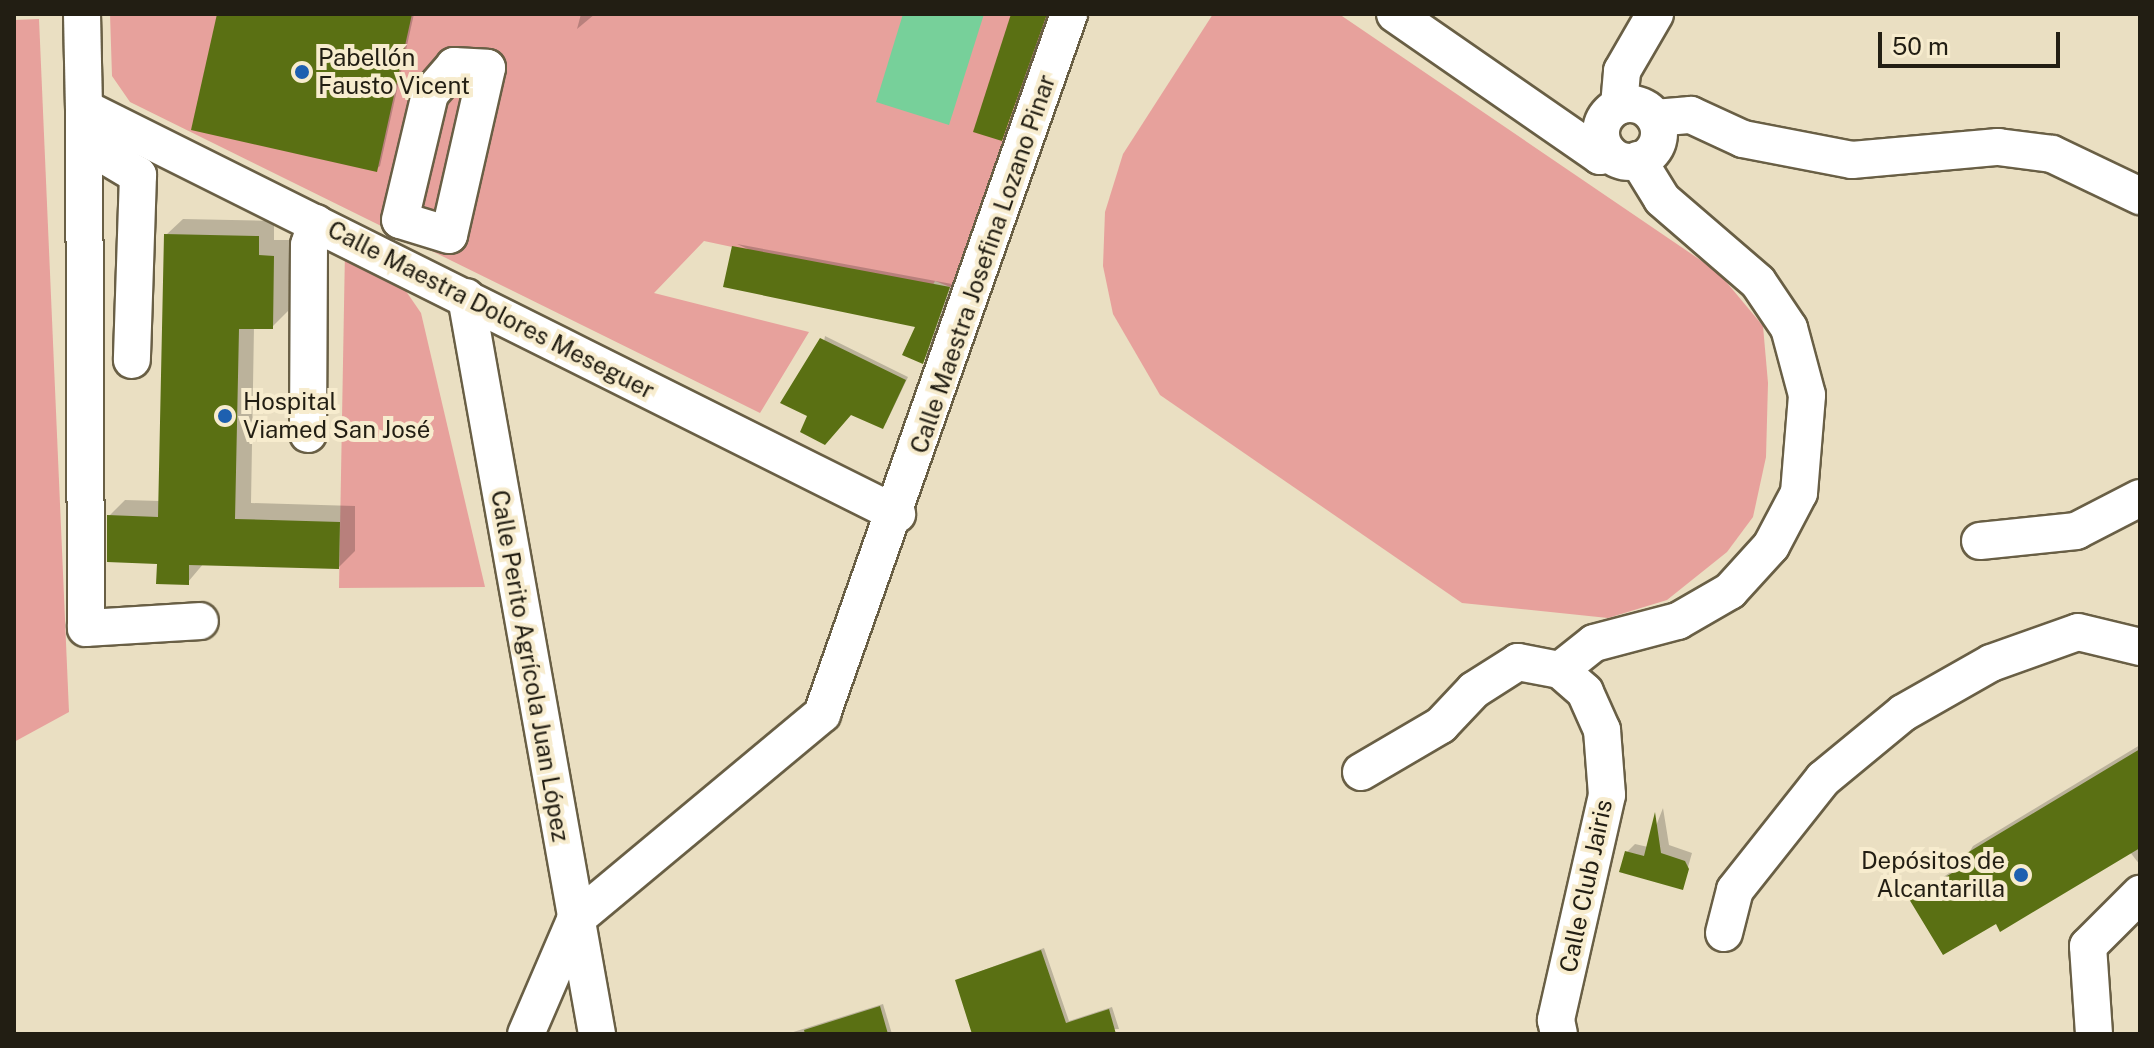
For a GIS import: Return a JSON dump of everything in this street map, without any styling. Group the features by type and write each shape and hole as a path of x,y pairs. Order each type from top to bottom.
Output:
{"street":[{"path":"82,14 86,628 200,621"},
{"name":"Calle Maestra Josefina Lozano Pinar","path":"575,920 822,714 897,514 1069,14"},
{"path":"1395,14 1535,112 1634,129 1743,139 1852,160 1998,147 2052,154 2140,196"},
{"path":"1361,772 1441,725 1474,690 1518,662 1572,681 1594,643 1678,621 1730,591 1771,546 1799,493 1807,395 1789,328 1758,282 1662,199 1634,129 1622,71 1651,20"},
{"path":"84,126 138,175 132,360"},
{"name":"Calle Maestra Dolores Meseguer","path":"84,126 316,223 897,514"},
{"path":"308,434 309,245 316,223"},
{"path":"410,270 422,229"},
{"name":"Calle Perito Agrícola Juan López","path":"466,297 597,1034"},
{"path":"1980,541 2076,531 2140,498"},
{"path":"1724,933 1735,890 1823,779 1903,713 1991,663 2078,632 2140,647"},
{"name":"Calle Club Jairis","path":"1559,1034 1556,1020 1607,795 1602,730 1572,681"},
{"path":"2094,1034 2088,946 2140,894"},
{"path":"526,1034 575,920"}],"shaded area":[{"path":"110,14 1060,14 968,294 935,281 931,289 704,241 654,293 809,332 760,413 130,102 112,76"},
{"path":"903,14 984,14 949,125 876,102"},
{"path":"1213,14 1339,14 1718,272 1763,326 1768,383 1766,457 1753,517 1727,552 1667,600 1608,618 1462,603 1160,395 1113,314 1103,266 1105,212 1123,154"},
{"path":"39,19 69,712 14,742 14,20"},
{"path":"345,250 399,281 421,313 485,587 339,588"}],"building":[{"name":"Pabellón Fausto Vicent","path":"217,14 412,14 377,172 191,130"},
{"path":"1011,14 1047,14 1002,141 973,132"},
{"path":"164,234 259,236 259,255 274,256 273,329 239,329 235,519 340,522 339,569 189,565 189,585 156,584 157,564 107,562 107,515 158,517"},
{"path":"732,246 950,287 923,364 902,355 915,327 723,287"},
{"path":"820,338 906,380 883,429 851,415 825,445 800,432 807,416 780,403"},
{"path":"2140,749 2140,848 2000,932 1996,924 1943,955 1909,899 1962,867 1957,859"},
{"path":"1655,812 1661,853 1685,861 1689,869 1683,890 1619,872 1625,851 1644,856"},
{"path":"1041,950 1066,1023 1109,1009 1116,1034 972,1034 955,980"},
{"path":"880,1006 888,1034 805,1034 804,1030"}],"place":[{"name":"Pabellón Fausto Vicent","path":"302,72"},
{"name":"Hospital Viamed San José","path":"225,416"},
{"name":"Depósitos de Alcantarilla","path":"2021,875"}]}
